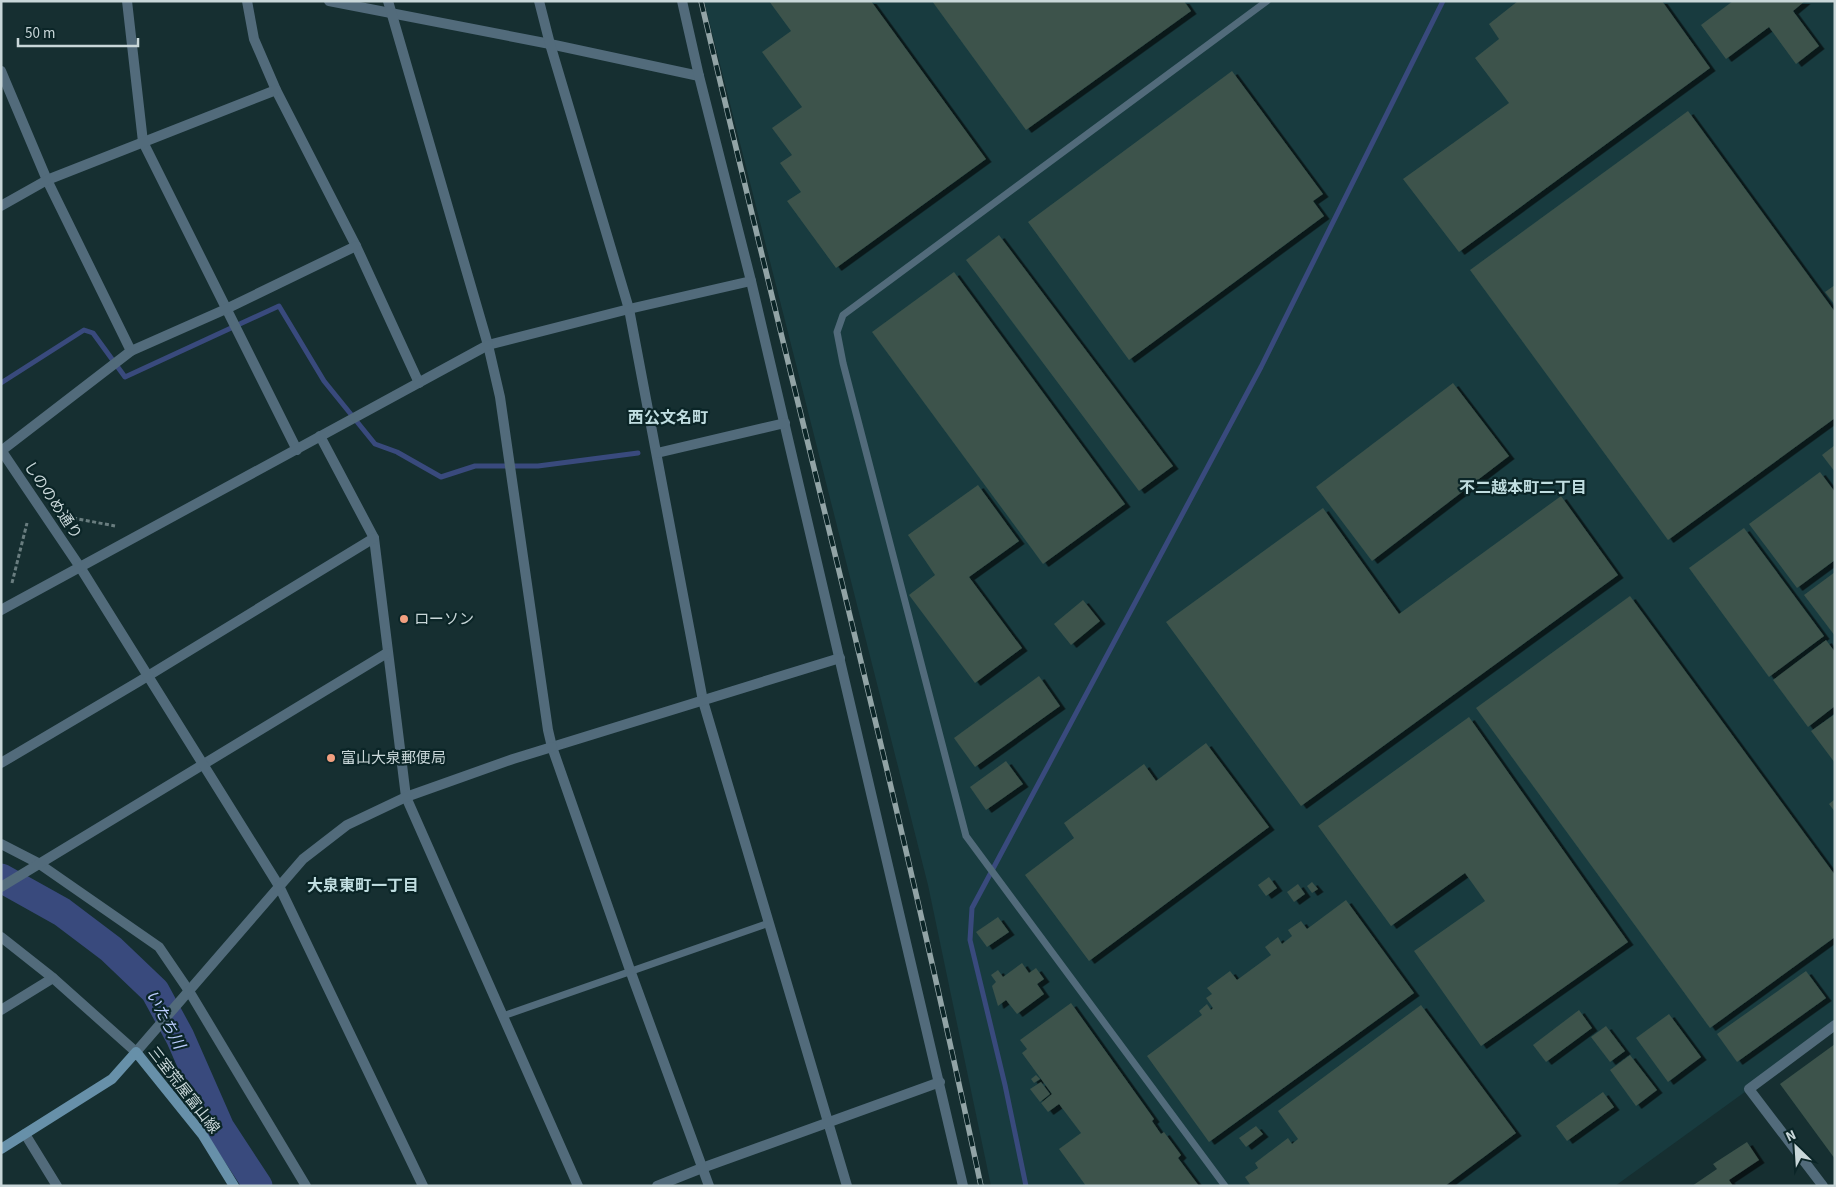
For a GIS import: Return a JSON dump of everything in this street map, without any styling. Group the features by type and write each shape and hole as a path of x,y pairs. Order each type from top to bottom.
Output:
{"main road":[{"name":"三室荒屋富山線","path":"1,1149 112,1078 139,1049 202,1134 234,1186"}],"street":[{"path":"127,1 143,142 297,450"},
{"path":"247,1 254,39 276,90 356,246 419,383"},
{"path":"329,1 392,15 550,44 699,76"},
{"path":"388,1 488,346 500,397 552,747 630,970 709,1186"},
{"path":"539,1 550,44 629,309 703,701 847,1186"},
{"path":"682,1 785,423 963,1186"},
{"path":"1,71 47,180 131,352"},
{"path":"1,206 47,180 276,90"},
{"path":"1,451 131,352 356,246"},
{"path":"1,610 488,346 629,309 751,281"},
{"path":"656,453 785,423"},
{"path":"320,436 374,538 406,797 578,1186"},
{"name":"しののめ通り","path":"1,451 80,567 279,886 423,1186"},
{"path":"1,763 374,538"},
{"path":"1,887 387,653"},
{"path":"1,937 139,1049 304,859 347,825 406,797 552,747 840,658"},
{"path":"1,844 38,863 159,947 306,1186"},
{"path":"1,1010 53,978"},
{"path":"1823,1186 1749,1089 1835,1024"},
{"path":"657,1186 940,1082"},
{"path":"25,1134 57,1186"}],"lane":[{"path":"1225,1186 966,836 842,363 837,332 843,315 1267,1"},
{"path":"502,1016 769,923"}],"path":[{"path":"73,518 115,526"},
{"path":"12,583 27,523"}],"shaded area":[{"path":"704,1 1831,1 1835,7 1835,1022 1749,1089 1615,1186 991,1186 928,885"}],"building":[{"path":"769,1 871,1 986,159 836,268 787,201 801,192 780,163 792,155 772,128 802,107 762,52 791,31"},
{"path":"932,1 1184,1 1191,11 1026,130"},
{"path":"1518,1 1662,1 1710,68 1459,252 1403,179 1509,103 1475,58 1499,39 1489,24"},
{"path":"1733,1 1805,1 1793,11 1819,46 1796,64 1769,27 1726,59 1701,25"},
{"path":"1232,71 1323,194 1313,201 1324,216 1129,360 1028,222"},
{"path":"1688,111 1835,312 1835,418 1668,540 1470,270"},
{"path":"999,235 1173,466 1139,491 966,260"},
{"path":"954,272 1125,504 1043,564 872,332"},
{"path":"1835,285 1835,305 1825,292"},
{"path":"1453,383 1509,456 1372,561 1316,487"},
{"path":"1835,445 1835,472 1822,455"},
{"path":"1820,472 1835,492 1835,560 1797,588 1749,524"},
{"path":"978,485 1019,541 969,577 1022,648 975,683 909,595 935,575 908,535"},
{"path":"1561,496 1618,575 1301,806 1166,622 1323,508 1399,614"},
{"path":"1744,528 1824,636 1769,677 1689,568"},
{"path":"1835,572 1835,636 1804,595"},
{"path":"1630,596 1835,875 1835,937 1710,1028 1476,708"},
{"path":"1083,600 1100,621 1071,645 1054,624"},
{"path":"1826,640 1835,652 1835,706 1808,727 1773,680"},
{"path":"1039,676 1060,706 975,767 954,738"},
{"path":"1835,714 1835,763 1811,731"},
{"path":"1469,717 1628,942 1481,1046 1414,951 1485,901 1465,873 1391,926 1318,826"},
{"path":"1206,743 1269,827 1089,961 1025,875 1074,838 1064,823 1144,764 1156,781"},
{"path":"1006,761 1023,784 986,810 970,787"},
{"path":"1835,799 1835,812 1829,804"},
{"path":"1269,877 1277,888 1266,896 1258,885"},
{"path":"1312,882 1318,889 1312,893 1307,886"},
{"path":"1298,884 1305,894 1294,902 1287,892"},
{"path":"1346,900 1414,993 1209,1142 1147,1056 1202,1015 1199,1011 1207,1004 1211,1010 1213,1008 1206,998 1212,994 1207,988 1230,971 1237,980 1271,955 1265,947 1278,937 1282,944 1292,936 1288,930 1301,921 1307,929"},
{"path":"998,917 1009,932 987,947 976,932"},
{"path":"1022,963 1029,973 1036,968 1044,979 1037,984 1044,994 1017,1014 1006,1000 998,1006 992,986 996,982 991,975 998,970 1003,977"},
{"path":"1806,971 1826,998 1737,1062 1717,1034"},
{"path":"1071,1003 1154,1119 1152,1121 1161,1134 1164,1132 1181,1155 1178,1158 1199,1186 1086,1186 1059,1149 1081,1133 1059,1104 1048,1112 1041,1103 1052,1094 1022,1053 1027,1049 1020,1040"},
{"path":"1421,1005 1516,1133 1445,1186 1251,1186 1245,1177 1258,1168 1255,1163 1288,1138 1292,1144 1298,1139 1278,1111"},
{"path":"1579,1010 1592,1028 1546,1062 1533,1045"},
{"path":"1669,1014 1701,1057 1668,1082 1636,1038"},
{"path":"1606,1026 1625,1051 1610,1062 1591,1037"},
{"path":"1835,1044 1835,1159 1780,1084"},
{"path":"1630,1055 1657,1090 1636,1106 1610,1070"},
{"path":"1036,1075 1040,1079 1034,1083 1031,1079"},
{"path":"1041,1082 1050,1094 1040,1102 1030,1089"},
{"path":"1603,1092 1614,1107 1567,1141 1556,1126"},
{"path":"1256,1126 1263,1134 1246,1147 1239,1138"},
{"path":"1747,1142 1759,1160 1729,1180 1733,1186 1692,1186 1717,1169 1713,1164"}],"waterway":[{"path":"1026,1186 1005,1085 970,940 972,908 1261,367 1443,1"},
{"path":"1,383 84,330 93,333 125,377 279,306 324,381 375,444 397,452 441,477 475,466 538,466 638,453"},
{"name":"いたち川","path":"1,878 62,912 111,949 155,991 180,1037 220,1128 258,1186"}],"railway":[{"path":"701,1 915,889 981,1186"}],"place":[{"name":"ローソン","path":"404,619"},
{"name":"富山大泉郵便局","path":"331,758"}],"district":[{"name":"西公文名町","path":"668,417"},
{"name":"不二越本町二丁目","path":"1523,487"},
{"name":"大泉東町一丁目","path":"363,885"}]}
